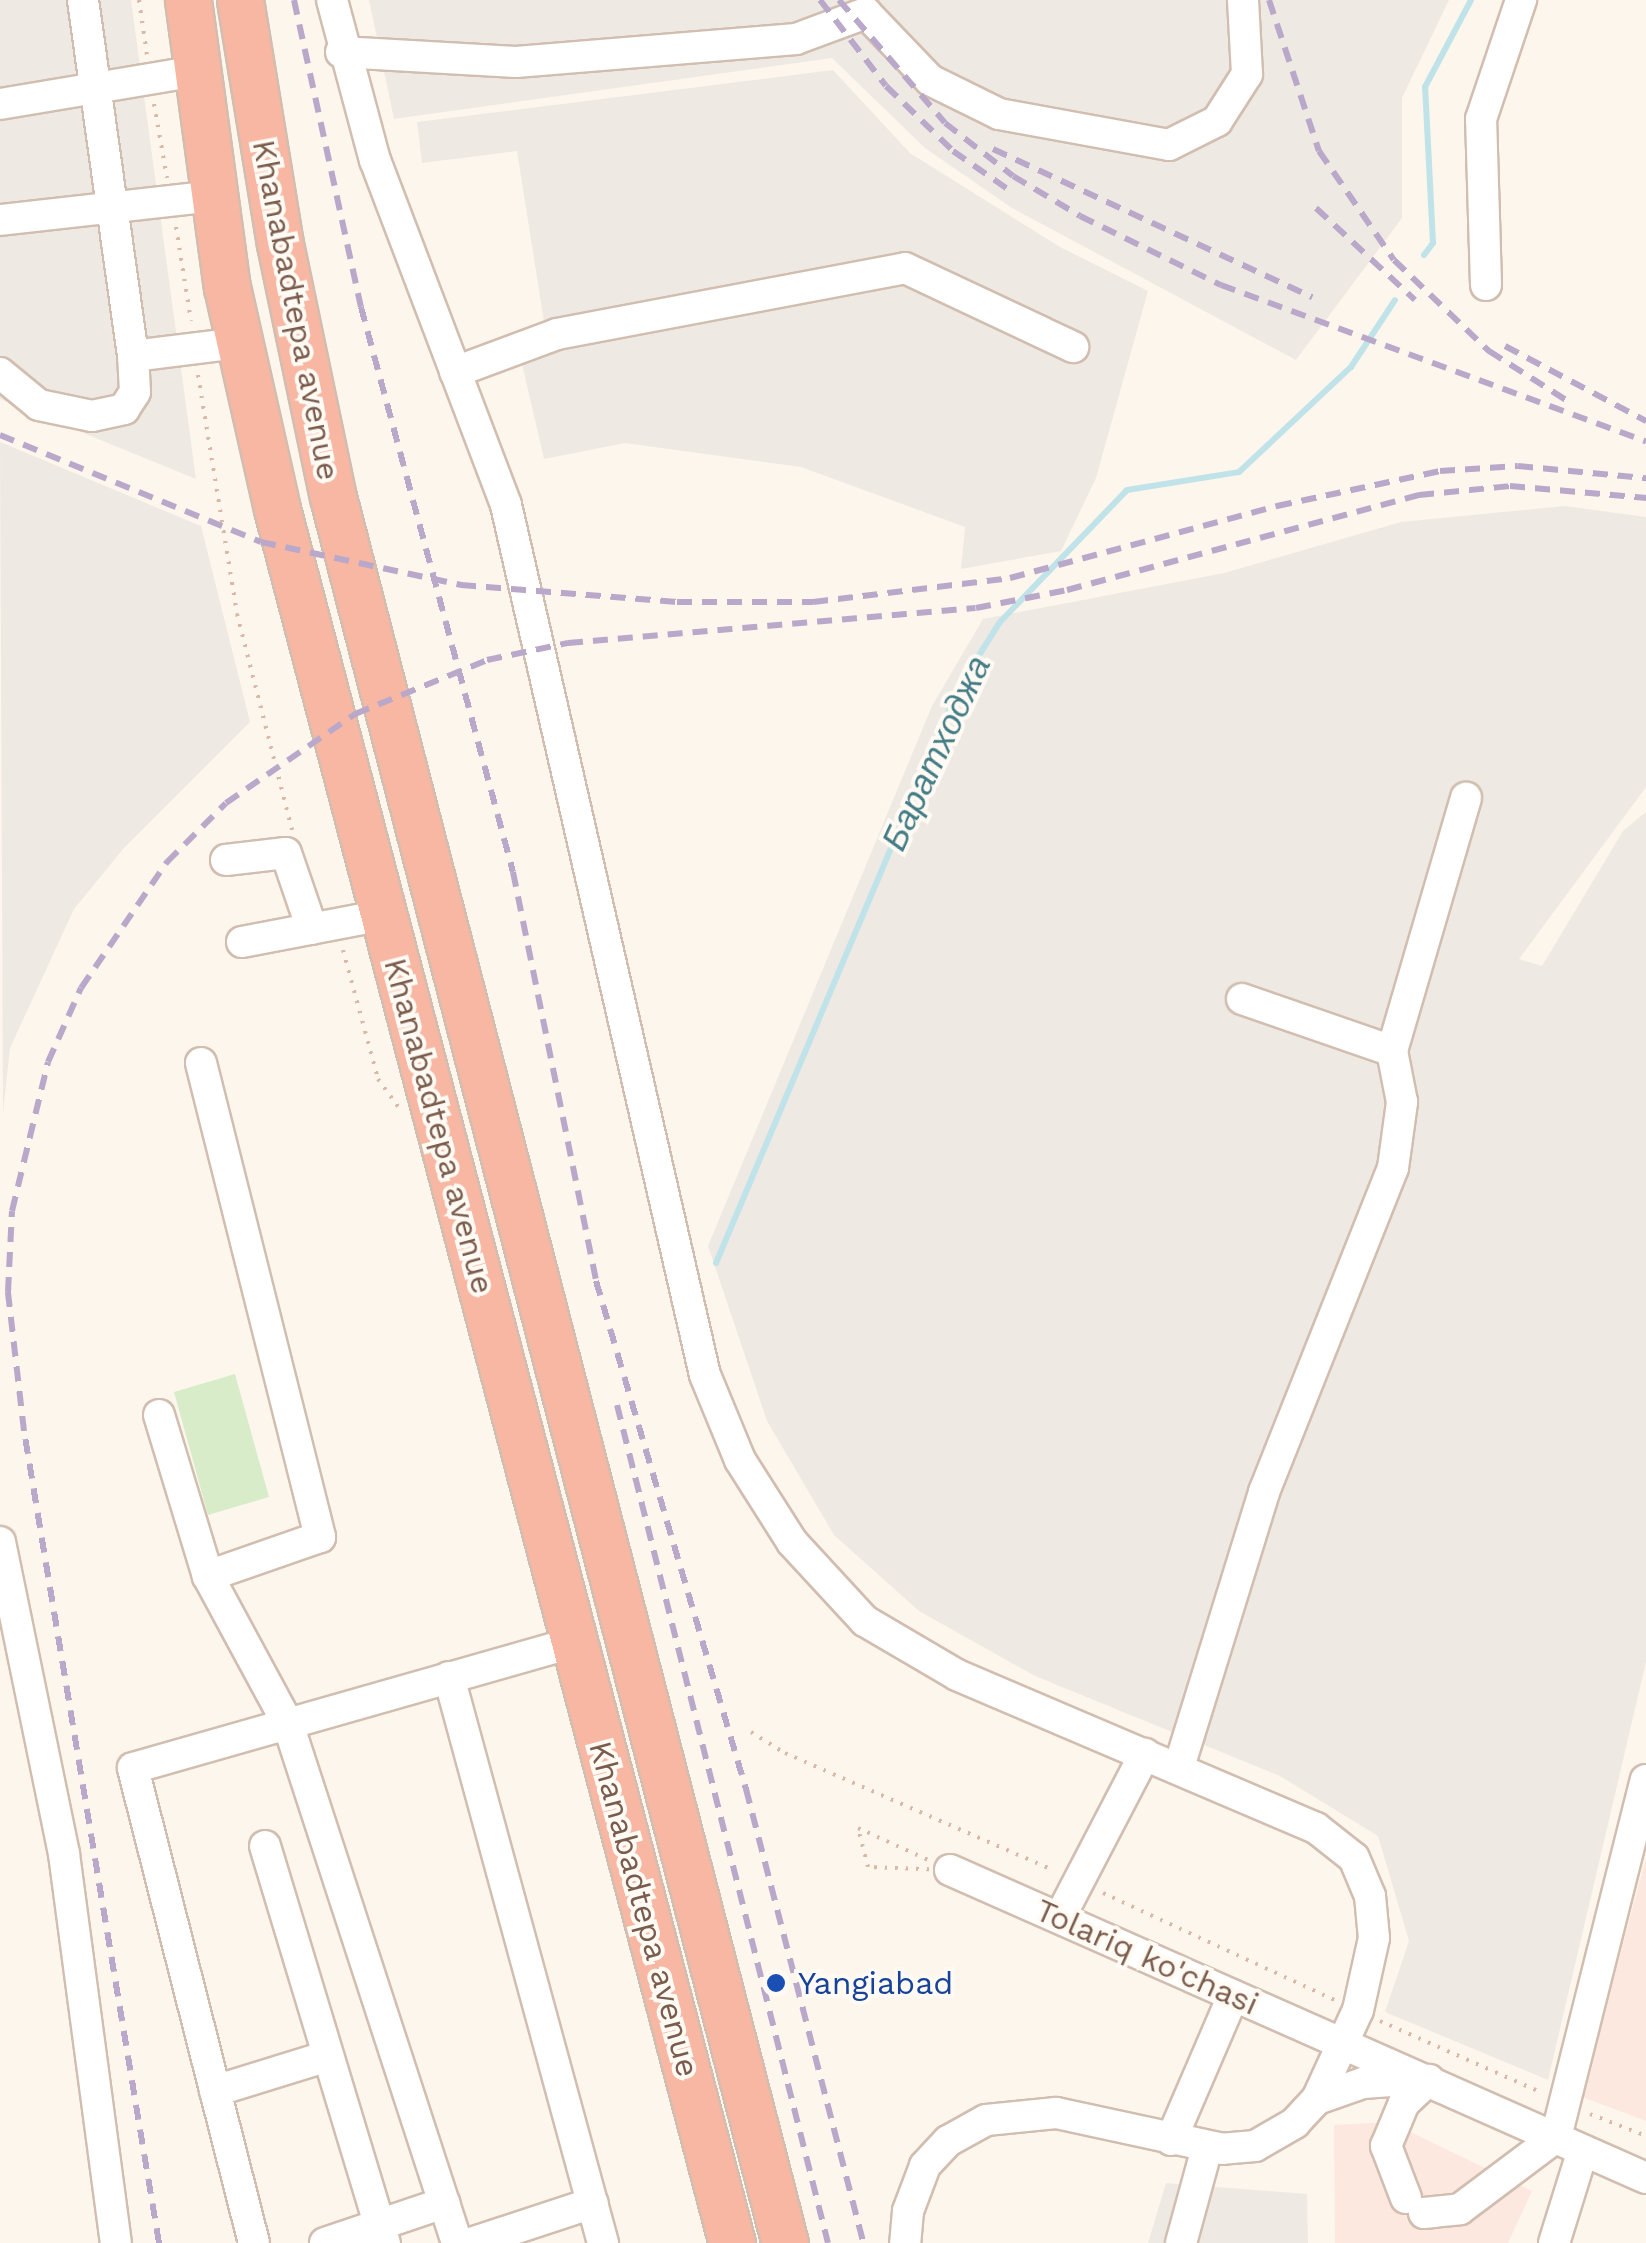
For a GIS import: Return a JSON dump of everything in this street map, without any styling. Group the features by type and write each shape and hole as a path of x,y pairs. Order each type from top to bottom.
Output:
{"highway":[{"name":"Khanabadtepa avenue","path":"188,0 197,71 186,200 240,343 277,509 732,2243"},
{"name":"Khanabadtepa avenue","path":"240,0 277,224 333,496 785,2243"},
{"path":"277,509 333,496"},
{"path":"353,800 408,788"}],"street":[{"path":"0,373 39,405 92,416 124,409 135,392 116,207 83,0"},
{"path":"332,0 341,52 506,506 704,1375 740,1460 792,1542 865,1621 957,1675 1316,1828 1354,1858 1375,1927 1358,2010 1317,2099"},
{"path":"341,52 516,62 796,39 862,6 930,80 998,114 1168,145 1216,121 1246,74 1243,0"},
{"path":"1486,285 1480,119 1521,0"},
{"path":"0,104 197,71"},
{"path":"0,220 186,200"},
{"path":"455,372 557,334 905,268 1073,347"},
{"path":"132,356 240,343"},
{"path":"1179,1768 1264,1492 1392,1168 1402,1102 1392,1051 1466,798"},
{"path":"226,860 286,853 324,937"},
{"path":"242,942 324,937 383,915"},
{"path":"1242,999 1392,1051"},
{"path":"201,1063 320,1537 208,1576"},
{"path":"159,1415 208,1576 288,1724 457,2243"},
{"path":"0,1542 64,1854 116,2243"},
{"path":"254,2243 133,1768 574,1642"},
{"path":"449,1678 604,2243"},
{"path":"1060,1917 1145,1754"},
{"path":"1429,2080 1404,2104 1386,2146 1415,2206 1460,2209 1556,2138 1646,1780"},
{"path":"265,1846 382,2234"},
{"name":"Tolariq ko'chasi","path":"950,1870 1646,2178"},
{"path":"1171,2140 1233,1996"},
{"path":"215,2091 328,2056"},
{"path":"905,2243 908,2210 925,2166 974,2124 1041,2111 1206,2148 1238,2149 1270,2140 1317,2099 1363,2083 1429,2080"},
{"path":"1181,2243 1206,2148"},
{"path":"1554,2243 1584,2150"},
{"path":"471,2243 592,2203"},
{"path":"325,2243 382,2234 444,2204"}],"path":[{"path":"139,0 149,68"},
{"path":"152,86 186,200 193,338"},
{"path":"196,358 237,614 293,836"},
{"path":"324,937 348,953 378,1079 404,1115"},
{"path":"752,1732 785,1754 1076,1880 1565,2104 1646,2136"},
{"path":"858,1828 919,1856 950,1870 868,1867 858,1828"}],"shaded area":[{"path":"0,0 131,0 196,479 0,399"},
{"path":"369,0 1449,0 1402,98 1402,218 1296,360 1012,208 925,148 832,58 394,119"},
{"path":"833,70 910,153 1060,247 1148,291 1096,478 1061,551 961,569 965,527 801,467 625,443 544,459 522,364 549,354 517,151 422,163 417,122"},
{"path":"0,442 201,526 250,722 124,848 74,909 10,1048 3,1113"},
{"path":"1565,506 1646,517 1646,787 1519,959 1542,966 1623,831 1646,812 1646,1662 1548,2080 1385,2012 1409,1941 1378,1836 1280,1776 1035,1676 919,1611 834,1535 767,1421 708,1246 932,706 983,619 1224,573 1401,522"},
{"path":"1646,1858 1646,2121 1582,2097"},
{"path":"1390,2122 1532,2191 1508,2243 1335,2243 1334,2125"},
{"path":"1166,2183 1307,2194 1308,2243 1148,2243"}],"green space":[{"path":"235,1374 269,1497 208,1515 174,1392"}],"waterway":[{"name":"Баратходжа","path":"1424,255 1433,243 1425,87 1471,0"},
{"name":"Баратходжа","path":"716,1263 959,687 1000,622 1127,490 1239,472 1351,367 1395,300"}],"railway":[{"path":"294,0 361,307 513,872 596,1281 746,1789 863,2243"},
{"path":"820,0 886,86 953,151 1009,190"},
{"path":"839,0 945,123 1013,176 1080,216 1221,285 1646,441"},
{"path":"1269,0 1319,151 1394,260 1489,351 1566,400"},
{"path":"993,149 1312,297"},
{"path":"1316,208 1415,300"},
{"path":"1505,346 1646,421"},
{"path":"0,435 261,542 461,585 677,602 813,602 1010,578 1277,506 1440,471 1518,466 1646,478"},
{"path":"159,2243 24,1431 8,1292 12,1211 48,1062 81,988 167,862 226,803 355,714 487,660 568,643 976,608 1067,590 1419,495 1510,486 1646,498"},
{"path":"617,1405 828,2243"}],"place":[{"name":"Yangiabad","path":"776,1983"}]}
